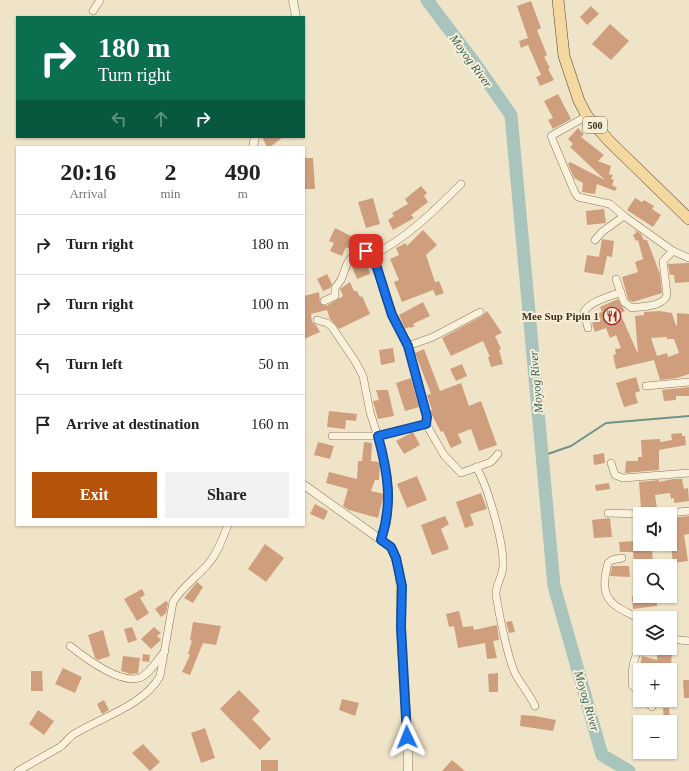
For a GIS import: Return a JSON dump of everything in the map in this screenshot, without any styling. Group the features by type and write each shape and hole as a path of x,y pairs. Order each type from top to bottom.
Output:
{"main road":[{"name":"500","path":"558,0 564,56 579,101 587,116 609,141 689,219"}],"street":[{"path":"93,11 100,0"},
{"path":"293,0 296,16"},
{"path":"587,116 551,136 575,193 584,199 610,204 624,216 673,251 689,258"},
{"path":"373,255 393,245 408,234 461,184"},
{"path":"595,240 602,232 624,216"},
{"path":"324,301 335,296 335,288 341,280 350,259 362,250 370,252 373,255 388,304 408,346 427,417 426,424 444,455 461,473 491,462 498,454"},
{"path":"616,279 624,302 632,308 661,303 665,299 666,289 663,261 673,251"},
{"path":"588,328 584,312 586,308 593,303 621,292"},
{"path":"408,346 433,337 480,312"},
{"path":"317,320 327,323 332,327 360,369 366,388 370,412 378,436 388,484 387,522 381,540"},
{"path":"646,386 689,382"},
{"path":"332,436 378,436 426,424"},
{"path":"610,463 615,475 623,478 689,473"},
{"path":"476,467 482,476 503,553 503,570 496,593 511,660 516,674 535,706"},
{"path":"305,486 391,547 396,558 402,586 401,627 408,771"},
{"path":"677,512 689,511"},
{"path":"608,513 633,514"},
{"path":"18,771 60,746 76,732 148,693 160,676 174,602 178,594 216,554 228,526"},
{"path":"622,558 612,560 608,563 605,579 606,597 613,605 633,616"},
{"path":"677,640 689,642"},
{"path":"70,646 89,660 119,676 129,678 139,678 145,674 165,651"},
{"path":"633,668 633,686"},
{"path":"31,771 33,762"}],"building":[{"path":"531,1 541,28 537,30 547,55 544,57 554,80 540,86 536,77 541,75 528,45 521,48 519,41 528,38 517,6"},
{"path":"591,6 599,14 587,25 580,17"},
{"path":"610,24 629,41 611,60 592,44"},
{"path":"558,94 571,119 553,129 548,120 553,118 544,101"},
{"path":"578,128 584,134 581,137 604,155 598,161 611,166 609,174 613,175 611,179 614,180 612,185 617,188 615,191 597,184 595,194 582,192 583,183 574,178 568,164 570,162 605,180 570,147 573,144 568,139"},
{"path":"262,138 282,138 271,146 266,146"},
{"path":"305,158 313,158 315,189 305,189"},
{"path":"421,186 427,193 424,196 428,202 411,215 414,218 393,230 388,220 394,216 392,213 408,204 405,199"},
{"path":"373,198 380,224 366,228 358,202"},
{"path":"635,198 642,202 644,200 654,206 652,209 661,215 653,227 627,210"},
{"path":"604,209 606,223 587,225 586,211"},
{"path":"335,228 355,238 350,249 346,247 342,256 330,251 334,243 329,241"},
{"path":"423,230 437,245 426,255 435,282 439,281 444,293 436,296 433,290 402,302 394,282 399,280 390,259 399,255 396,248 406,243 407,246"},
{"path":"635,230 641,234 644,240 647,240 660,274 662,293 633,302 628,299 622,277 638,272 635,262 643,259 638,240 636,241 633,235 636,233"},
{"path":"602,239 614,241 612,257 607,256 603,275 584,272 587,255 599,257"},
{"path":"365,258 370,274 357,279 352,266 354,262"},
{"path":"689,263 689,282 675,283 674,275 670,275 668,264"},
{"path":"327,274 332,284 330,288 323,291 317,279"},
{"path":"350,282 354,291 357,291 360,297 362,296 370,314 339,329 330,319 327,310 311,314 312,322 316,325 320,332 305,339 305,296 319,292 320,303 326,306 343,296 340,289"},
{"path":"618,299 625,311 620,313 638,354 635,316 644,315 644,312 660,311 672,313 676,326 677,313 689,314 689,374 677,378 660,380 654,360 616,369 613,355 616,354 615,349 621,348 616,335 610,338 606,328 595,332 592,323 599,320 596,314 602,312 600,307","holes":["667,337 667,339 674,339 679,353 668,357 667,353 657,356 651,338"]},
{"path":"423,302 430,316 413,324 415,326 405,329 399,315"},
{"path":"487,311 502,333 495,336 501,349 499,350 503,364 491,367 488,357 490,357 483,341 451,356 442,338 482,316"},
{"path":"393,348 395,362 381,365 379,350"},
{"path":"424,349 440,391 461,383 469,406 481,401 497,445 479,451 471,429 458,434 462,443 451,448 443,431 441,432 430,411 432,410 427,395 431,394 415,353"},
{"path":"462,364 467,376 456,381 450,369"},
{"path":"636,377 640,391 635,393 638,403 624,407 616,383"},
{"path":"411,378 419,407 405,411 396,383"},
{"path":"689,387 689,396 676,396 676,400 664,401 662,390"},
{"path":"376,390 388,390 394,416 378,419 373,401 379,400"},
{"path":"329,411 357,414 356,421 346,420 345,429 327,427"},
{"path":"413,432 420,445 404,454 396,441"},
{"path":"682,433 682,436 685,436 686,445 659,450 659,470 625,473 626,461 638,461 638,457 642,457 641,440 660,439 660,442 672,440 671,434"},
{"path":"318,442 334,446 330,459 314,455"},
{"path":"364,442 372,443 371,461 379,462 380,464 379,480 375,480 371,491 384,494 378,518 349,510 343,506 348,489 326,483 329,472 357,479 358,461 362,461"},
{"path":"604,453 605,463 594,465 593,455"},
{"path":"417,476 427,500 407,508 397,484"},
{"path":"682,479 684,489 688,488 689,501 674,503 674,498 671,499 670,493 655,495 657,507 641,507 639,482 659,480 659,482"},
{"path":"609,483 610,489 596,491 595,485"},
{"path":"481,493 487,509 470,514 474,525 465,528 456,502"},
{"path":"315,504 328,511 324,520 310,514"},
{"path":"445,516 449,524 441,529 449,549 432,555 421,525"},
{"path":"689,516 689,534 684,535 688,561 677,562 677,559 673,559 672,551 677,551 677,517"},
{"path":"610,518 612,537 594,538 592,520"},
{"path":"633,541 633,551 652,551 653,559 634,559 633,552 620,552 619,542"},
{"path":"265,544 284,558 266,582 248,569"},
{"path":"612,566 629,566 630,577 610,576"},
{"path":"197,582 203,587 193,603 184,598"},
{"path":"142,589 145,595 140,598 149,613 137,621 124,599"},
{"path":"632,596 633,603 657,603 657,606 633,609"},
{"path":"166,601 168,603 166,613 161,617 155,609"},
{"path":"459,611 463,627 473,626 474,630 497,625 499,640 493,641 497,658 487,659 485,643 458,648 454,626 449,627 446,614"},
{"path":"512,621 515,632 509,633 506,622"},
{"path":"193,622 221,626 216,645 203,643 190,675 182,672 190,655 188,654 192,641 190,640"},
{"path":"132,627 137,640 128,643 124,629"},
{"path":"154,627 161,633 157,636 161,640 151,649 141,639"},
{"path":"103,630 110,656 98,660 95,658 88,635"},
{"path":"143,654 150,655 149,662 142,661"},
{"path":"657,655 672,655 671,663 640,663 642,656 657,660"},
{"path":"123,656 140,658 138,673 131,674 121,671"},
{"path":"63,668 82,677 75,693 55,684"},
{"path":"31,671 42,671 43,691 31,691"},
{"path":"498,673 498,692 489,692 488,674"},
{"path":"683,680 689,680 689,698 684,698"},
{"path":"239,690 260,711 252,719 271,739 260,750 220,709"},
{"path":"342,699 359,703 355,716 339,710"},
{"path":"104,700 109,710 102,714 97,704"},
{"path":"663,708 669,708 670,715 664,715"},
{"path":"38,710 54,721 44,735 29,724"},
{"path":"521,715 556,720 553,731 520,726"},
{"path":"205,728 215,758 201,763 191,733"},
{"path":"143,744 160,762 150,771 132,753"},
{"path":"261,760 278,760 278,771 261,771"},
{"path":"452,760 465,771 442,771"}],"waterway":[{"name":"Moyog River","path":"427,0 476,65 511,115 554,586 602,755 629,771"},
{"path":"542,456 571,446 606,423 689,416"}],"place":[{"name":"Mee Sup Pipin 1","path":"612,316"}],"route":[{"path":"366,251 373,255 392,315 408,346 427,417 426,424 378,436 388,484 387,522 381,540 391,547 396,558 402,586 401,627 407,737"}]}
